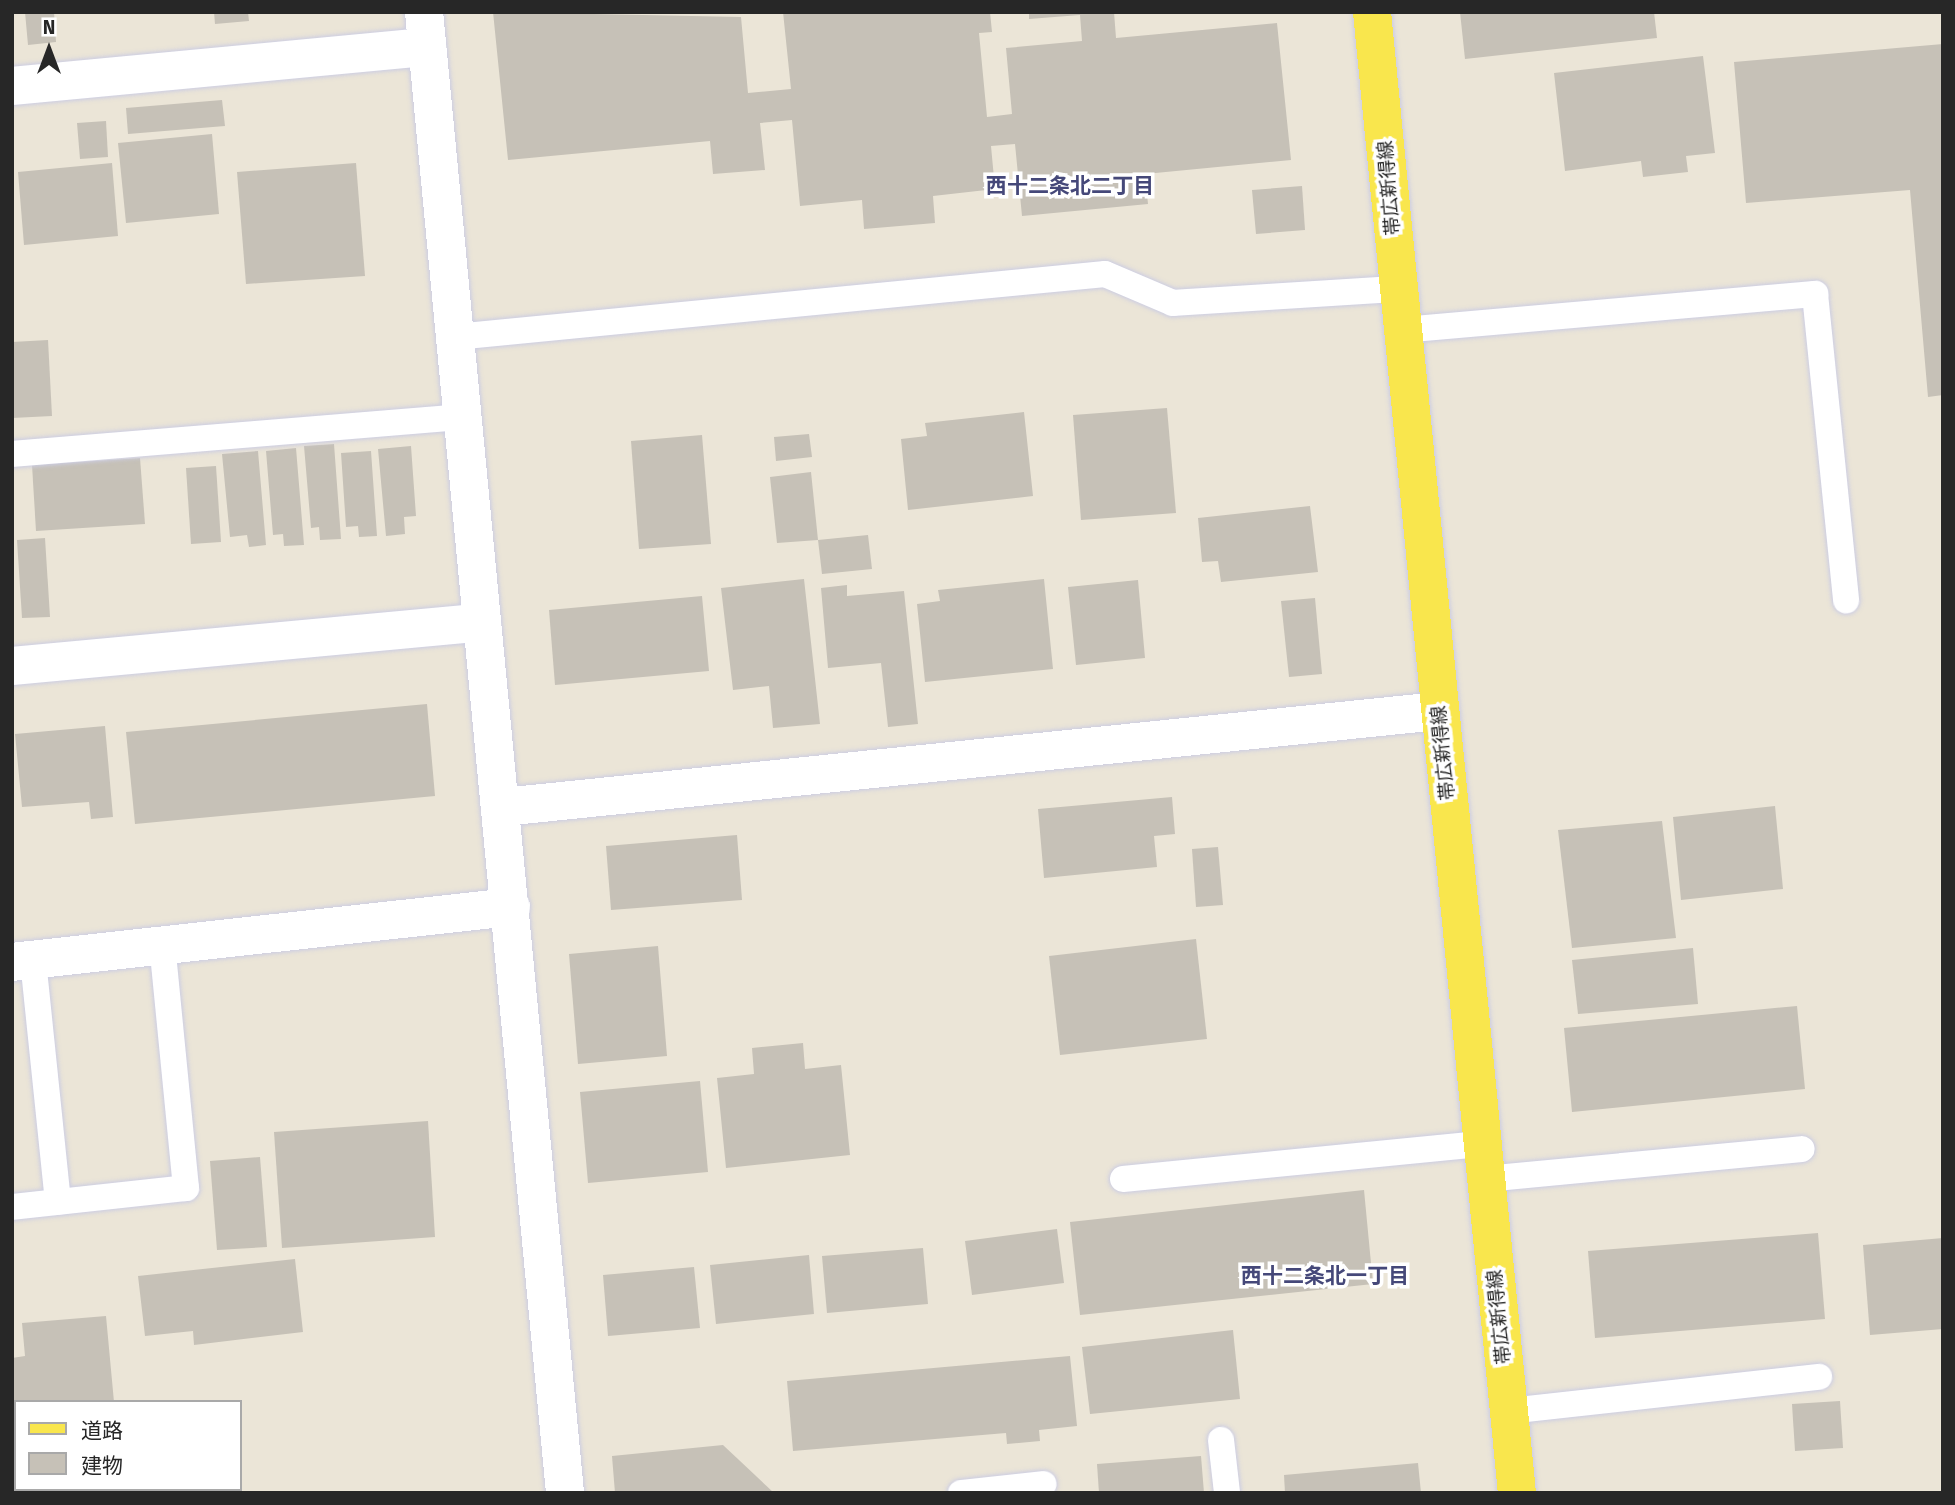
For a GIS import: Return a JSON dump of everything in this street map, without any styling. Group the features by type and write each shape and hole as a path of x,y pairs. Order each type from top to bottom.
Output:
{"main road":[{"name":"帯広新得線","path":"1372,12 1517,1493"}],"street":[{"path":"12,86 425,30 482,622 503,807 565,1493"},
{"path":"12,666 482,622"},
{"path":"503,807 1439,711"},
{"path":"23,961 511,906"}],"lane":[{"path":"455,337 1105,274 1173,303 1398,289"},
{"path":"1402,330 1815,294 1846,600"},
{"path":"12,454 462,417"},
{"path":"12,1208 186,1188 162,944"},
{"path":"23,961 58,1202"},
{"path":"1123,1179 1802,1149"},
{"path":"1509,1411 1819,1377"},
{"path":"1221,1440 1227,1493"},
{"path":"961,1493 1044,1484"}],"building":[{"path":"25,12 54,12 56,42 28,45"},
{"path":"214,12 248,12 249,21 215,24"},
{"path":"493,12 741,17 748,93 791,89 783,12 990,12 992,32 979,33 987,117 1012,114 1006,48 1082,41 1080,15 1029,19 1029,12 1114,12 1116,38 1277,23 1291,160 1145,174 1148,204 1022,216 1015,144 991,146 995,189 933,196 935,223 864,229 862,200 800,206 792,120 760,123 765,170 713,174 710,141 508,160"},
{"path":"1460,12 1654,12 1657,38 1465,59"},
{"path":"1943,44 1943,395 1928,397 1910,190 1746,203 1734,62"},
{"path":"1703,56 1715,153 1686,156 1688,172 1643,177 1641,161 1565,171 1554,73"},
{"path":"222,100 225,126 128,134 126,108"},
{"path":"106,121 108,157 80,159 77,123"},
{"path":"212,134 219,214 126,223 118,143"},
{"path":"112,163 118,236 24,245 18,172"},
{"path":"356,163 365,276 246,284 237,172"},
{"path":"1302,186 1305,230 1256,234 1252,190"},
{"path":"48,340 52,416 12,418 12,342"},
{"path":"1167,408 1176,513 1081,520 1073,415"},
{"path":"1024,412 1033,496 908,510 901,439 927,436 925,423"},
{"path":"809,434 812,457 776,461 774,437"},
{"path":"702,435 711,544 639,549 631,441"},
{"path":"334,444 341,539 320,540 319,527 311,528 304,446"},
{"path":"411,446 416,516 404,517 405,534 386,536 378,449"},
{"path":"296,448 304,545 284,546 283,534 273,535 266,451"},
{"path":"258,451 266,545 249,547 247,535 230,537 222,454"},
{"path":"371,451 377,536 359,537 358,526 346,527 341,453"},
{"path":"140,458 145,524 36,531 32,465"},
{"path":"216,466 221,542 191,544 186,468"},
{"path":"811,472 818,540 777,543 770,477"},
{"path":"1310,506 1318,572 1221,582 1218,561 1202,562 1198,518"},
{"path":"868,535 872,569 822,574 818,540"},
{"path":"45,538 50,617 22,618 17,540"},
{"path":"804,579 820,724 773,728 769,686 733,690 721,588"},
{"path":"1044,579 1053,669 925,682 917,604 940,601 938,590"},
{"path":"1138,580 1145,658 1076,665 1068,587"},
{"path":"847,585 847,596 904,591 918,724 888,727 881,663 828,668 821,588"},
{"path":"702,596 709,671 555,685 549,610"},
{"path":"1315,598 1322,674 1289,677 1281,601"},
{"path":"427,704 435,796 135,824 126,732"},
{"path":"105,726 113,817 91,819 89,802 22,807 15,734"},
{"path":"1172,797 1175,834 1154,836 1157,867 1044,878 1038,809"},
{"path":"1775,806 1783,889 1681,900 1673,817"},
{"path":"1662,821 1676,938 1572,948 1558,830"},
{"path":"737,835 742,900 611,910 606,846"},
{"path":"1218,847 1223,905 1196,907 1192,849"},
{"path":"1196,939 1207,1039 1060,1055 1049,956"},
{"path":"658,946 667,1056 578,1064 569,954"},
{"path":"1693,948 1698,1004 1578,1014 1572,960"},
{"path":"1797,1006 1805,1089 1572,1112 1564,1028"},
{"path":"803,1043 805,1069 841,1065 850,1155 726,1168 717,1078 754,1074 752,1048"},
{"path":"700,1081 708,1172 588,1183 580,1092"},
{"path":"428,1121 435,1237 282,1248 274,1132"},
{"path":"260,1157 267,1247 217,1250 210,1161"},
{"path":"1364,1190 1373,1284 1080,1315 1070,1222"},
{"path":"1057,1229 1064,1283 972,1295 965,1241"},
{"path":"1818,1233 1825,1319 1595,1338 1588,1251"},
{"path":"1943,1238 1943,1329 1870,1335 1863,1245"},
{"path":"923,1248 928,1304 827,1313 822,1256"},
{"path":"809,1255 814,1314 716,1324 710,1265"},
{"path":"295,1259 303,1332 194,1345 193,1331 145,1336 138,1276"},
{"path":"694,1267 700,1328 608,1336 603,1275"},
{"path":"106,1316 114,1400 14,1400 14,1446 12,1358 25,1356 22,1323"},
{"path":"1233,1330 1240,1399 1090,1414 1082,1347"},
{"path":"1070,1356 1077,1426 1039,1430 1040,1441 1007,1444 1006,1433 793,1451 787,1381"},
{"path":"1840,1401 1843,1448 1795,1451 1792,1404"},
{"path":"723,1445 774,1493 615,1493 612,1456"},
{"path":"1201,1456 1204,1493 1099,1493 1097,1464"},
{"path":"1418,1463 1421,1493 1285,1493 1284,1475"}],"district":[{"name":"西十二条北二丁目","path":"1070,186"},
{"name":"西十二条北一丁目","path":"1325,1276"}]}
